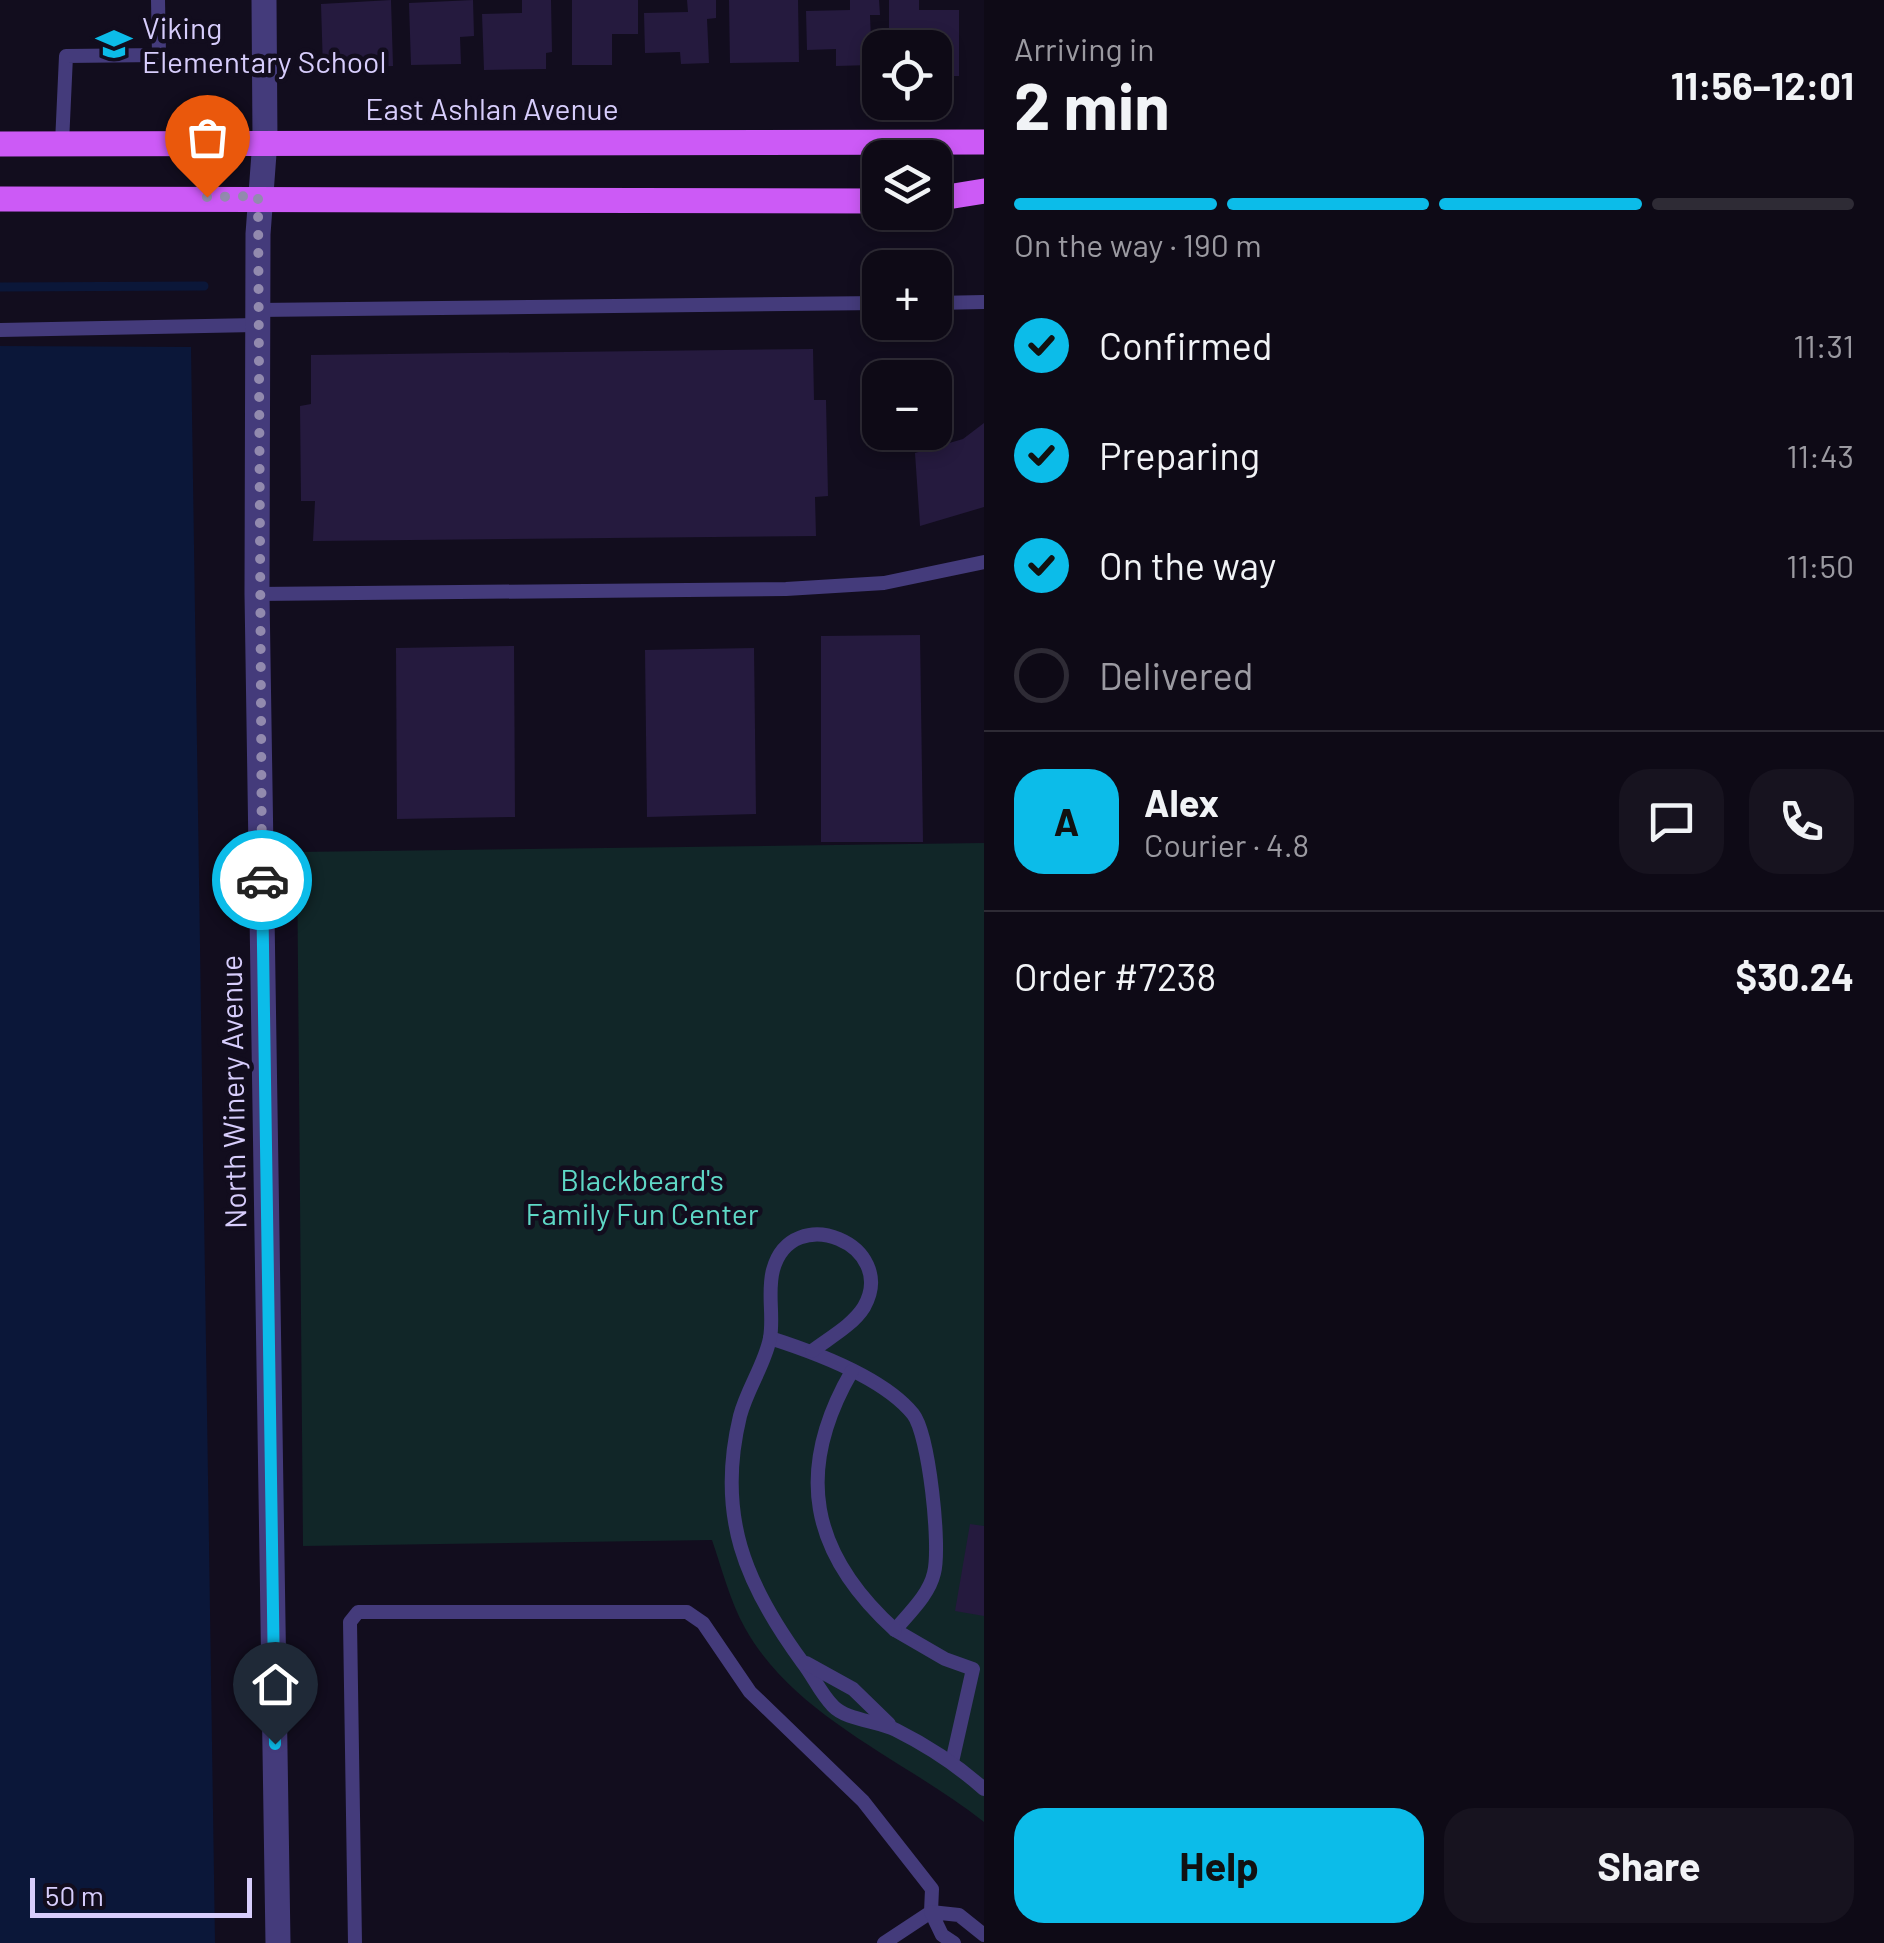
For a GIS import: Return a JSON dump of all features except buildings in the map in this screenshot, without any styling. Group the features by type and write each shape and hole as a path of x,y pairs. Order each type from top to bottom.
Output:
{"main road":[{"name":"East Ashlan Avenue","path":"0,144 266,140 984,142"},
{"path":"952,197 984,191"},
{"path":"0,198 862,201"},
{"path":"952,201 984,202"}],"street":[{"name":"North Winery Avenue","path":"264,0 266,140 258,196 258,594 278,1943"}],"lane":[{"path":"62,143 66,56 159,55 158,0"},
{"path":"952,303 984,302"},
{"path":"0,330 257,317 862,303"},
{"path":"258,594 786,590 884,583 942,574 984,562"},
{"path":"812,1351 854,1319 870,1290 863,1256 837,1236 805,1235 780,1254 772,1284 770,1338 742,1411 732,1506 742,1555 762,1605 835,1710 893,1728 952,1762 984,1789"},
{"path":"770,1338 812,1351 852,1371 906,1407 922,1430 937,1559 926,1592 895,1630"},
{"path":"852,1371 833,1404 822,1438 816,1488 819,1512 842,1573 895,1630 945,1659 972,1669 952,1762"},
{"path":"355,1943 350,1622 358,1612 688,1612 703,1623 750,1692 862,1801 932,1889 931,1912 942,1934 954,1943"},
{"path":"802,1661 853,1690 893,1728"},
{"path":"884,1943 931,1912 959,1916 984,1936"}],"green space":[{"name":"Blackbeard's Family Fun Center","path":"984,843 984,1822 854,1736 792,1688 766,1660 745,1628 712,1540 303,1546 297,852"}],"water":[{"path":"0,346 191,347 215,1943 0,1943"}],"waterway":[{"path":"0,287 204,286"}],"way so far":[{"path":"207,197 258,196 262,880"}],"place":[{"name":"Viking Elementary School","path":"114,44"}],"route":[{"path":"262,880 275,1744"}]}
